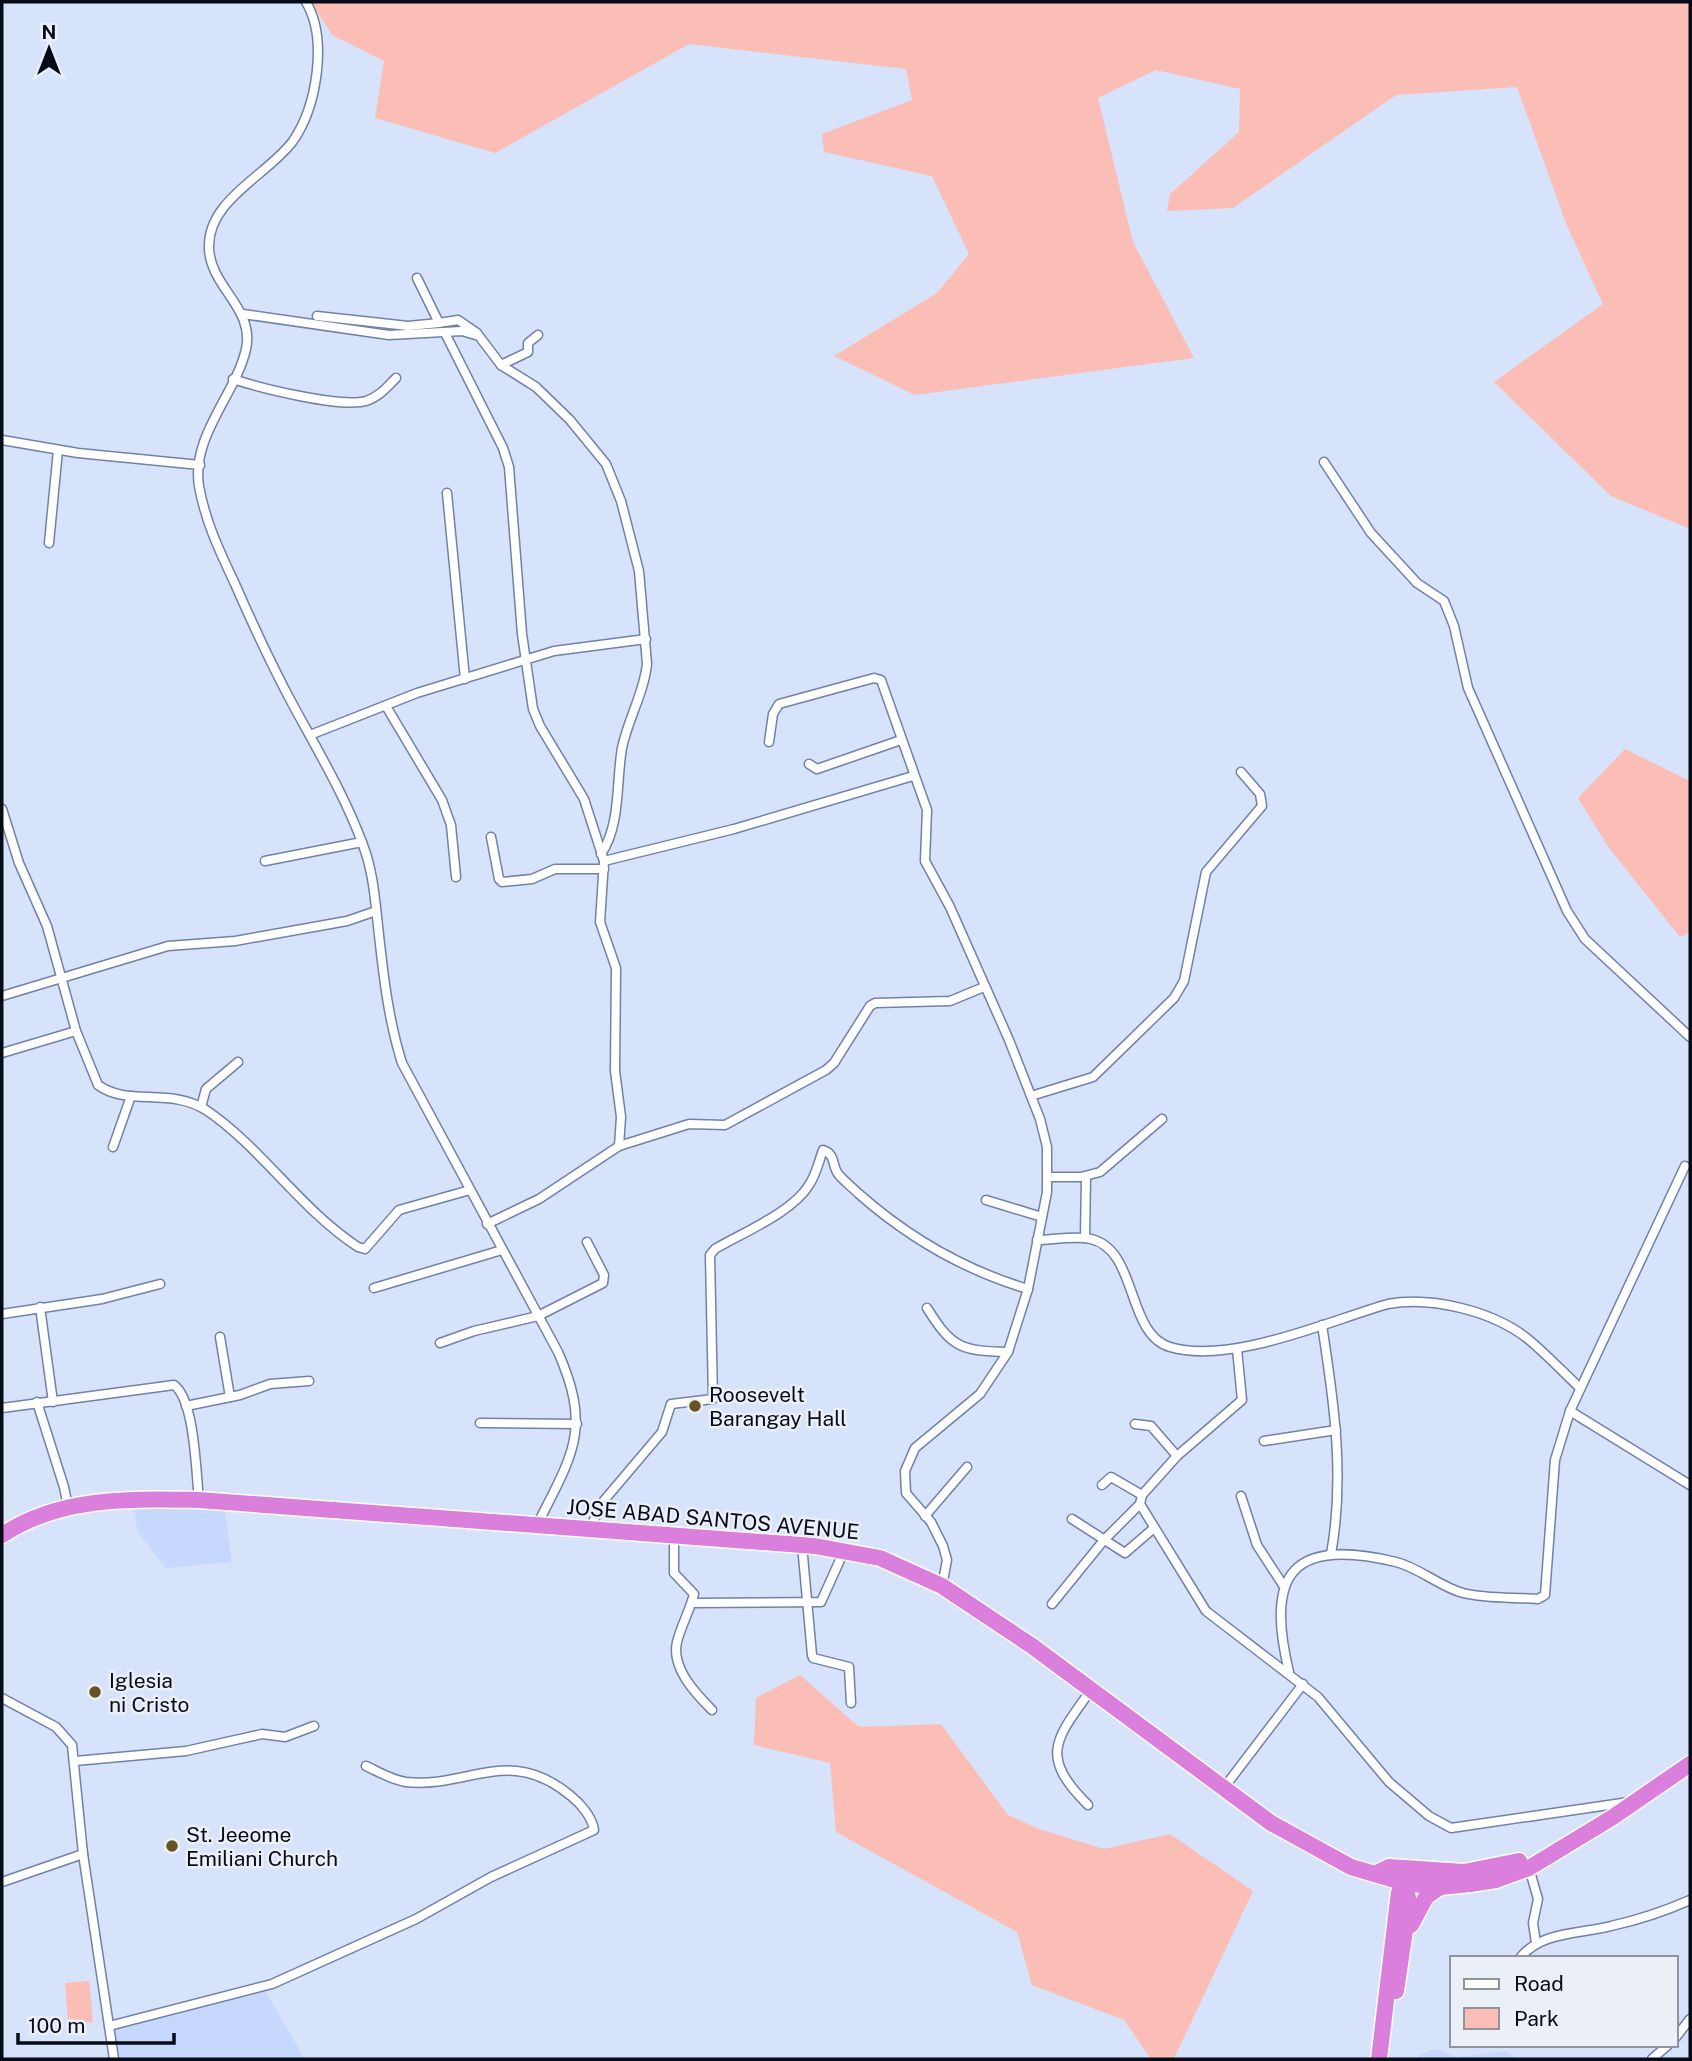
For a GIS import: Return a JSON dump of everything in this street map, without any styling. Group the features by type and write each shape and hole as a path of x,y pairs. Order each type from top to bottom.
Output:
{"highway":[{"name":"JOSE ABAD SANTOS AVENUE","path":"2,1535 30,1519 68,1507 114,1500 199,1500 845,1550 888,1561 942,1586 1091,1690 1223,1789 1321,1853 1405,1883"},
{"name":"JOSE ABAD SANTOS AVENUE","path":"1375,1874 1389,1867 1444,1880 1496,1880 1529,1868 1636,1802 1690,1764"},
{"name":"JOSE ABAD SANTOS AVENUE","path":"1444,1880 1498,1867 1564,1846"},
{"path":"1375,1874 1387,1893 1398,1940 1379,2059"},
{"path":"1387,2059 1398,1940 1396,1900 1405,1883 1418,1876 1444,1880"},
{"path":"1398,1940 1419,1906 1444,1880"}],"street":[{"path":"306,2 319,52 315,81 302,121 292,143 229,202 208,246 213,267 243,314 246,349 211,428 200,465 199,485 214,540 285,690 338,785 362,842 371,873 390,1014 398,1051 414,1088 538,1315 572,1383 577,1423 569,1456 537,1525"},
{"path":"417,278 439,323"},
{"path":"243,314 389,335 462,331 479,336"},
{"path":"317,316 408,326 439,323 450,319 465,322 502,365 536,387 583,434 606,464 621,500 639,571 646,639 646,678 627,729 618,799 603,861 600,922 616,968 615,1071 621,1118 619,1146"},
{"path":"444,333 509,467 526,660 533,709 584,799 603,861"},
{"path":"502,365 528,352 528,343 538,335"},
{"path":"233,379 268,389 350,403 376,397 396,378"},
{"path":"2,440 58,450 200,465"},
{"path":"49,544 58,450"},
{"path":"1324,462 1371,533 1417,583 1444,601 1454,626 1468,688 1567,911 1585,939 1690,1037"},
{"path":"447,493 458,638 465,679"},
{"path":"310,735 386,706 526,660 579,646 646,639"},
{"path":"769,742 773,714 779,705 878,678 881,680 928,818 925,861 950,907 1031,1096 1047,1147 1049,1177 1042,1217 1028,1289 1008,1352 980,1394 915,1448 905,1471 906,1493 937,1533 947,1560 942,1586"},
{"path":"386,706 442,800 451,825 456,877"},
{"path":"809,764 817,769 901,740"},
{"path":"1031,1096 1082,1082 1104,1069 1181,989 1206,872 1262,806 1260,794 1241,772"},
{"path":"491,837 499,879 502,882 533,879 555,869 603,861 734,830 913,776"},
{"path":"2,809 19,863 43,917 76,1031 98,1085 115,1093 131,1096 182,1098 201,1107 257,1155 310,1210 358,1247 365,1249 399,1210 470,1190"},
{"path":"265,861 362,842"},
{"path":"2,996 168,946 235,941 346,921 376,911"},
{"path":"487,1224 538,1199 619,1146 689,1124 725,1125 826,1070 834,1063 875,1003 950,1001 984,987"},
{"path":"2,1053 76,1031"},
{"path":"201,1107 206,1089 239,1062"},
{"path":"113,1147 131,1096"},
{"path":"1049,1177 1086,1177 1100,1172 1162,1119"},
{"path":"590,1529 601,1504 658,1438 671,1404 713,1399 710,1255 715,1249 790,1205 801,1195 809,1186 823,1150 833,1157 840,1176 876,1208 928,1246 973,1270 1028,1289"},
{"path":"1283,1584 1305,1563 1318,1555 1331,1554 1397,1562 1462,1593 1538,1599 1545,1595 1555,1460 1570,1411 1685,1166"},
{"path":"1085,1238 1086,1177"},
{"path":"986,1200 1042,1217"},
{"path":"1037,1240 1085,1238 1101,1244 1117,1261 1146,1328 1157,1341 1179,1349 1237,1349 1388,1304 1408,1301 1438,1302 1472,1311 1526,1337 1580,1388"},
{"path":"439,1343 538,1315 603,1283 604,1275 587,1242"},
{"path":"374,1288 502,1250"},
{"path":"2,1314 102,1299 160,1284"},
{"path":"40,1307 53,1402"},
{"path":"927,1308 953,1343 972,1350 1008,1352"},
{"path":"1322,1325 1336,1430 1339,1495 1331,1554"},
{"path":"220,1337 230,1397"},
{"path":"1052,1604 1177,1455 1242,1400 1237,1349"},
{"path":"186,1406 230,1397 270,1384 309,1381"},
{"path":"2,1408 174,1385 186,1406 199,1500"},
{"path":"37,1402 64,1486 68,1507"},
{"path":"1570,1411 1690,1485"},
{"path":"480,1423 577,1423"},
{"path":"1135,1424 1151,1426 1177,1455"},
{"path":"1264,1441 1336,1430"},
{"path":"925,1516 967,1467"},
{"path":"1102,1486 1111,1477 1141,1499 1154,1528 1206,1611 1303,1684 1330,1710 1389,1782 1429,1816 1451,1828 1636,1802"},
{"path":"1241,1496 1257,1545 1283,1584 1280,1625 1289,1672"},
{"path":"1072,1519 1125,1553 1154,1528"},
{"path":"674,1535 672,1568 693,1590 692,1602 677,1641 677,1658 687,1679 712,1710"},
{"path":"802,1545 813,1658 849,1667 851,1703"},
{"path":"692,1602 821,1602 845,1550"},
{"path":"1223,1789 1303,1684"},
{"path":"1088,1805 1063,1778 1058,1754 1061,1734 1091,1690"},
{"path":"2,1698 63,1732 72,1745 83,1854 114,2059"},
{"path":"75,1761 186,1751 262,1734 285,1737 314,1726"},
{"path":"110,2026 272,1984 416,1919 491,1877 594,1830 585,1810 572,1797 557,1786 530,1773 482,1772 406,1782 366,1766"},
{"path":"2,1882 83,1854"},
{"path":"1529,1868 1538,1899 1533,1923 1536,1943"},
{"path":"1522,1956 1536,1943 1611,1927 1689,1903"},
{"path":"1678,2034 1690,2019"},
{"path":"1652,2059 1666,2047"}],"shaded area":[{"path":"134,1507 224,1508 232,1562 166,1568 138,1532"},
{"path":"265,1991 305,2059 118,2059 115,2030"},
{"path":"1436,2049 1457,2057 1505,2051 1519,2059 1419,2059 1418,2055"}],"green space":[{"path":"311,2 1690,2 1690,529 1611,496 1494,382 1603,304 1567,226 1517,87 1396,95 1233,208 1167,211 1170,194 1239,132 1240,89 1156,70 1098,98 1133,242 1194,358 915,395 834,356 937,293 969,254 932,176 824,152 822,134 912,100 906,69 689,44 495,153 375,118 384,61 332,35"},
{"path":"1625,749 1690,781 1690,932 1680,937 1609,848 1578,798"},
{"path":"800,1675 859,1727 941,1724 1008,1815 1039,1829 1104,1849 1170,1834 1253,1891 1174,2059 1151,2059 1124,2020 1032,1985 1017,1932 836,1832 830,1763 754,1745 756,1698"},
{"path":"89,1981 93,2022 68,2024 65,1983"}],"place":[{"name":"Roosevelt Barangay Hall","path":"695,1406"},
{"name":"Iglesia ni Cristo","path":"95,1692"},
{"name":"St. Jeeome Emiliani Church","path":"172,1846"}]}
